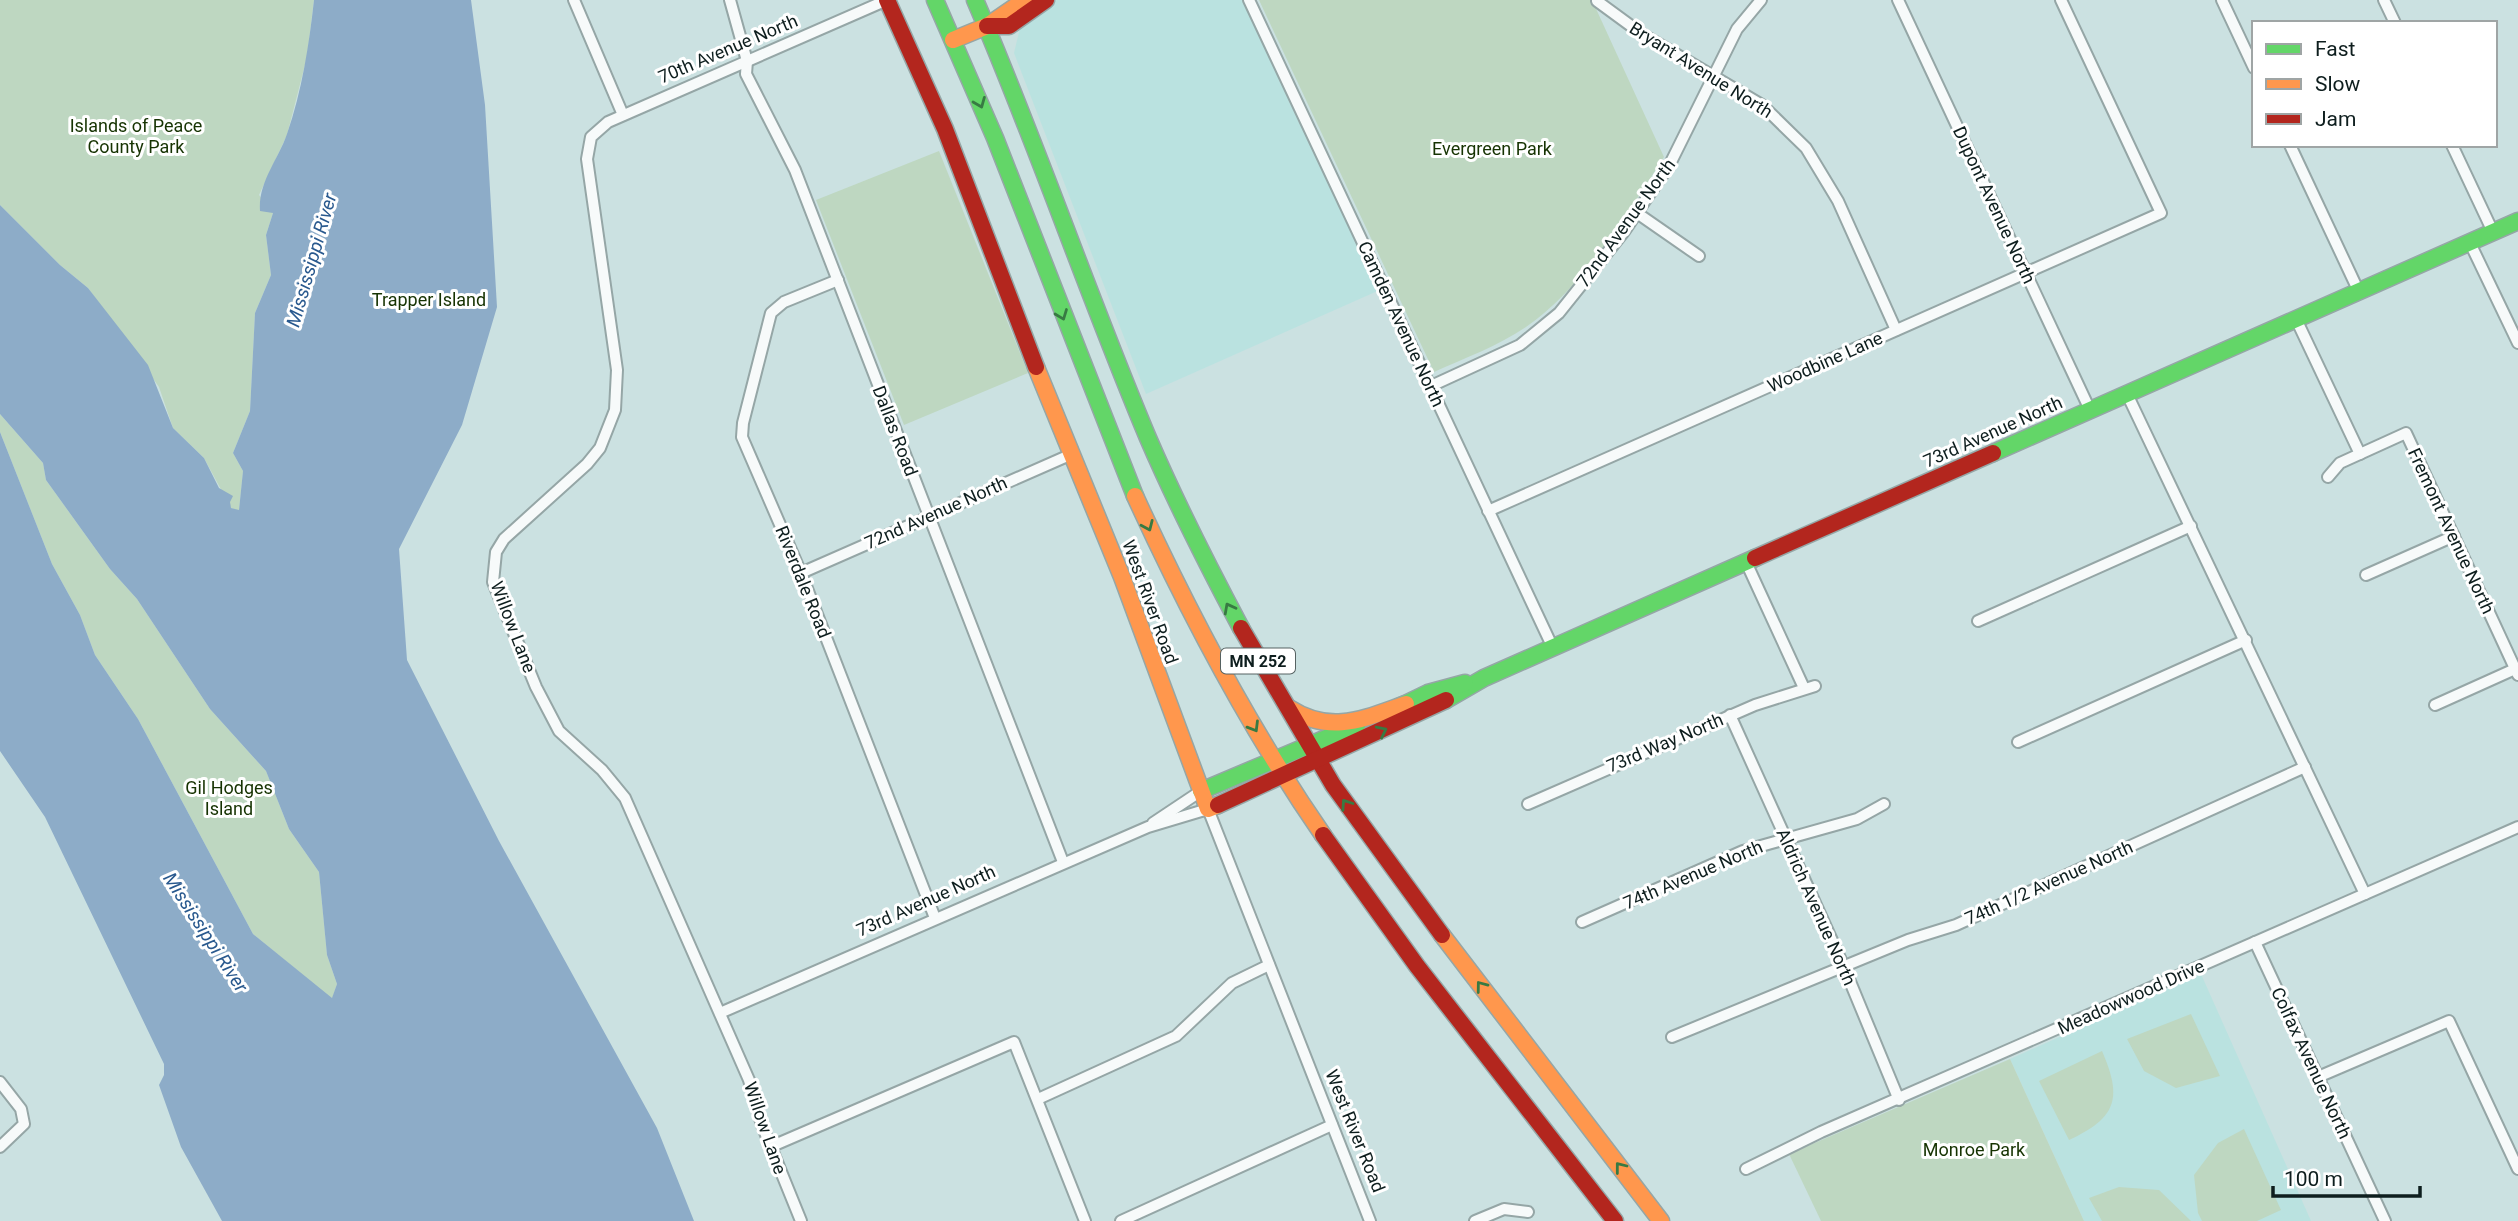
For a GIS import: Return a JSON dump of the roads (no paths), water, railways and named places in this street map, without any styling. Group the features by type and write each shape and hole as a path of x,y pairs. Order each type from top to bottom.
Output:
{"main road":[{"name":"West River Road","path":"887,0 935,105 994,264 1122,577 1208,809"},
{"name":"MN 252","path":"935,0 1125,473 1203,637 1274,760 1352,877 1615,1221"},
{"name":"MN 252","path":"975,0 1157,457 1214,579 1282,703 1381,855 1661,1221"},
{"path":"953,40 987,26 1025,0"},
{"path":"987,26 1009,26 1046,0"},
{"name":"73rd Avenue North","path":"1208,809 1440,703 1484,678 2518,222"},
{"name":"73rd Avenue North","path":"1201,791 1442,688 1484,678"},
{"path":"1282,703 1306,720 1325,725 1355,720 1406,704"}],"street":[{"path":"574,0 623,115"},
{"name":"Dallas Road","path":"730,0 747,61 746,74 795,170 1063,862"},
{"name":"70th Avenue North","path":"623,115 887,0"},
{"name":"Camden Avenue North","path":"1249,0 1553,648"},
{"name":"72nd Avenue North","path":"1431,386 1520,345 1559,313 1637,213 1670,164 1737,29 1760,0"},
{"name":"Dupont Avenue North","path":"1898,0 2090,410"},
{"name":"Woodbine Lane","path":"1488,511 2161,213 2061,0"},
{"path":"2222,0 2252,64"},
{"path":"2384,0 2394,21"},
{"name":"Bryant Avenue North","path":"1597,1 1642,33 1762,105 1785,125 1812,156 1838,201 1896,330"},
{"name":"Willow Lane","path":"623,115 608,122 591,136 587,159 617,370 615,410 600,447 587,464 504,539 496,552 493,582 536,687 559,731 602,770 625,798 755,1095 770,1147 801,1221"},
{"path":"2291,147 2359,292"},
{"path":"2453,147 2493,232"},
{"path":"1637,213 1699,256"},
{"path":"2470,243 2518,343"},
{"name":"Riverdale Road","path":"838,280 784,302 771,313 743,423 746,450 801,573 935,918"},
{"path":"2296,319 2360,454"},
{"path":"2127,394 2365,894"},
{"name":"Fremont Avenue North","path":"2328,477 2340,463 2406,433 2517,672"},
{"name":"72nd Avenue North","path":"801,573 1072,454"},
{"path":"1978,621 2191,526"},
{"path":"2366,575 2454,536"},
{"name":"73rd Way North","path":"1528,804 1730,715 1810,687 1746,562"},
{"path":"2018,742 2246,640"},
{"path":"2435,705 2517,672"},
{"name":"Aldrich Avenue North","path":"1730,715 1844,967 1899,1100"},
{"name":"74th 1/2 Avenue North","path":"1672,1037 1789,992 1908,940 1956,925 2305,768"},
{"name":"73rd Avenue North","path":"1148,827 1201,791"},
{"name":"74th Avenue North","path":"1582,922 1743,851 1857,818 1884,804"},
{"name":"73rd Avenue North","path":"720,1013 1063,862 1148,827 1208,809"},
{"name":"West River Road","path":"1208,809 1370,1221"},
{"name":"Meadowwood Drive","path":"1746,1169 2255,942 2517,830"},
{"name":"Colfax Avenue North","path":"2255,942 2385,1221"},
{"path":"1038,1099 1176,1036 1232,983 1269,965"},
{"path":"2318,1077 2449,1020 2518,1169"},
{"path":"770,1147 1014,1042 1085,1221"},
{"path":"0,1082 21,1109 24,1124 0,1147"},
{"path":"1121,1221 1332,1125"},
{"path":"1475,1221 1504,1209 1528,1212"}],"water":[{"name":"Mississippi River","path":"314,0 471,0 485,105 497,307 462,425 399,549 407,660 499,841 657,1128 694,1221 222,1221 181,1147 159,1085 164,1075 164,1064 45,817 0,751 0,432 52,564 80,615 95,655 138,719 253,934 332,998 337,984 327,955 319,872 289,829 266,771 210,709 137,599 110,569 46,480 43,463 0,414 0,205 60,265 88,288 148,365 173,428 204,458 219,488 233,496 231,508 239,510 243,471 233,453 250,411 255,313 271,275 266,235 273,213 260,211 260,200 265,181 287,134 297,101"}],"park label":[{"name":"Islands of Peace County Park","path":"136,136"},
{"name":"Evergreen Park","path":"1492,149"},
{"name":"Trapper Island","path":"429,300"},
{"name":"Gil Hodges Island","path":"229,798"},
{"name":"Monroe Park","path":"1974,1150"}]}
